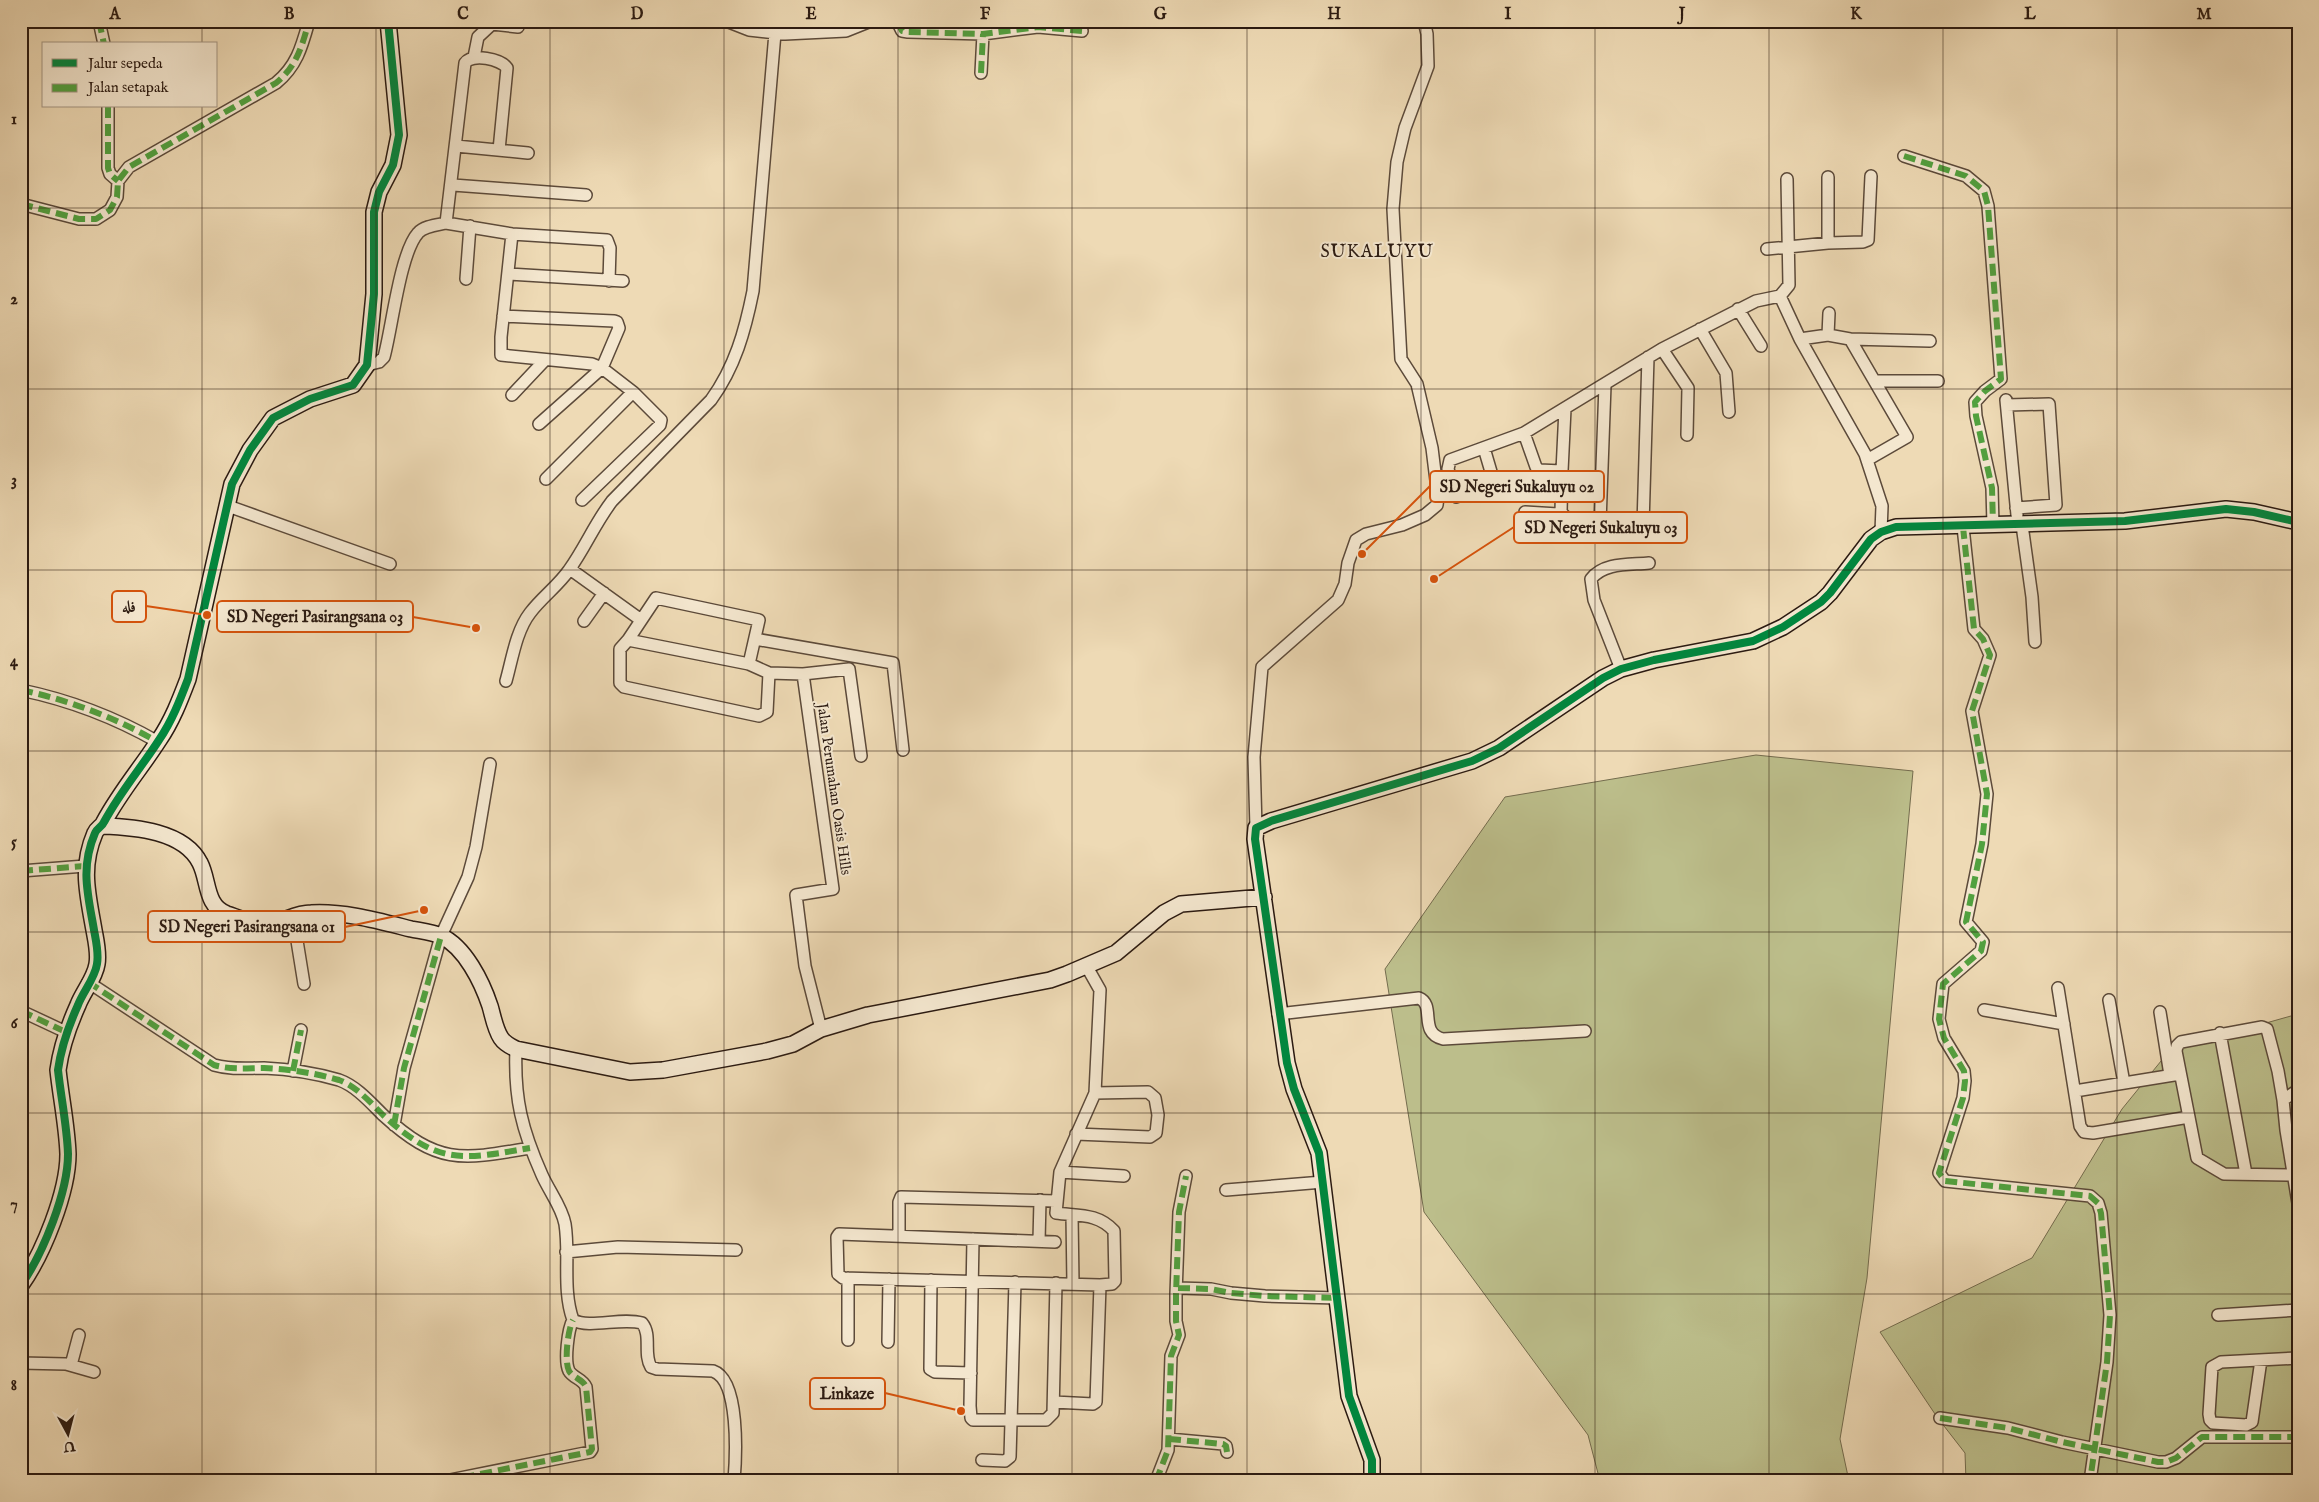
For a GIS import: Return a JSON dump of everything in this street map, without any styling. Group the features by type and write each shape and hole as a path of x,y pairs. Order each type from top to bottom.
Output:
{"street":[{"path":"99,21 104,42"},
{"path":"21,203 79,219 96,219 110,210 117,197 118,181 129,167 276,83 285,76 299,56 309,21"},
{"path":"21,1286 34,1268 47,1240 67,1170 68,1153 58,1070 68,1033 88,982 95,971 98,949 85,880 85,866 95,833 102,826 122,791 172,720 188,679 222,521 228,506 232,484 250,450 267,424 280,413 310,399 352,385 367,365 374,294 374,212 379,192 393,164 399,136 388,21"},
{"path":"726,21 749,30 775,33 840,32 871,21"},
{"path":"897,21 904,32 983,34 1038,28 1082,31"},
{"path":"1372,1481 1372,1460 1349,1396 1324,1182 1313,1135 1290,1076 1278,1014 1255,839 1254,757 1262,668 1338,600 1345,584 1348,563 1356,540 1366,534 1402,525 1425,515 1436,505 1438,496 1432,448 1417,384 1401,359 1393,209 1397,162 1405,128 1428,66 1427,34 1424,21"},
{"path":"474,57 478,37 492,24 518,27"},
{"path":"506,681 525,620 530,612 558,585 570,569 601,515 711,400 724,383 732,367 748,317 753,291 775,33"},
{"path":"981,73 983,34"},
{"path":"446,222 452,185 465,63 468,59 474,57 500,63 507,68 499,150"},
{"path":"108,108 108,168 110,174 118,181"},
{"path":"456,146 528,153"},
{"path":"1904,156 1966,176 1984,191 1988,206 2001,380 1984,391 1975,402 1976,416 1992,488 1993,525"},
{"path":"1767,249 1828,243 1863,242 1868,240 1871,176"},
{"path":"1828,177 1828,243"},
{"path":"1456,497 1448,464 1450,460 1524,433 1662,349 1738,309 1762,299 1780,296 1789,285 1787,179"},
{"path":"452,185 586,195"},
{"path":"367,365 379,362 384,357 410,248 418,233 426,228 446,222 512,234 607,240 610,248 609,281"},
{"path":"466,279 470,226"},
{"path":"512,234 503,316 501,355 592,364 602,368 632,392 661,420 660,425 582,500"},
{"path":"508,274 623,281"},
{"path":"1780,296 1800,339 1867,460 1882,506 1881,532"},
{"path":"1738,309 1761,346"},
{"path":"1828,335 1829,312"},
{"path":"503,316 617,322 619,328 602,368 539,424"},
{"path":"1700,329 1726,373 1729,412"},
{"path":"1800,339 1828,335 1850,339 1930,341"},
{"path":"1850,339 1907,438 1867,460"},
{"path":"1662,349 1688,388 1687,436"},
{"path":"1565,409 1561,512 1569,521 1643,525 1648,357"},
{"path":"512,395 545,360"},
{"path":"1875,381 1938,381"},
{"path":"1600,523 1605,385"},
{"path":"546,479 632,392"},
{"path":"2016,508 2056,505 2049,404 2007,402 2016,508 2032,598 2035,642"},
{"path":"1524,433 1536,467 1539,470 1562,471"},
{"path":"1484,448 1494,482"},
{"path":"228,506 390,564"},
{"path":"1256,828 1271,821 1472,761 1499,748 1603,678 1621,670 1654,660 1753,641 1783,627 1821,602 1871,539 1881,532 1896,527 1963,527 2125,521 2226,509 2254,512 2298,522"},
{"path":"1525,512 1558,514 1561,512"},
{"path":"1963,527 1974,629 1983,639 1990,655 1972,711 1987,794 1982,844 1966,922 1983,942 1981,951 1943,984 1938,1019 1944,1038 1964,1072 1965,1081 1962,1098 1939,1173 1945,1182 2090,1196 2098,1203 2102,1213 2110,1315 2107,1362 2090,1481"},
{"path":"1621,670 1594,600 1591,579 1596,572 1608,567 1650,563"},
{"path":"570,569 641,620"},
{"path":"584,621 604,593"},
{"path":"749,664 759,620 656,598 620,649 620,683 624,687 759,716 767,712 769,673"},
{"path":"755,639 893,663 903,750"},
{"path":"628,640 749,664 769,673 803,674 849,669 865,658"},
{"path":"849,669 861,756"},
{"name":"Jalan Perumahan Oasis Hills","path":"803,674 833,889 796,895 805,966 821,1029"},
{"path":"21,690 54,698 107,717 158,742"},
{"path":"394,1125 404,1068 441,936 468,877 476,847 490,764"},
{"path":"102,826 161,833 179,840 199,861 211,900 219,910 225,913 264,925 293,916 316,912 349,916 441,936 455,946 473,969 488,1001 500,1037 505,1043 516,1049 615,1070 645,1072 673,1069 779,1048 821,1029 884,1011 1050,980 1087,967 1127,945 1171,908 1193,902 1264,897"},
{"path":"21,871 85,866"},
{"path":"293,916 304,984"},
{"path":"1055,1242 838,1235 838,1274 843,1278 1100,1285 1112,1284 1115,1281 1114,1231 1097,1218 1056,1213 1060,1172 1095,1093 1100,990 1087,967"},
{"path":"88,982 214,1065 233,1068 293,1071 327,1077 347,1083 394,1125 430,1149 458,1157 483,1156 530,1148"},
{"path":"2058,988 2080,1126 2084,1132 2092,1133 2189,1117"},
{"path":"1278,1014 1419,998 1424,1001 1431,1032 1438,1038 1443,1039 1585,1031"},
{"path":"2109,1000 2124,1083"},
{"path":"1984,1010 2064,1024"},
{"path":"21,1011 36,1020 68,1033"},
{"path":"2160,1012 2175,1075 2189,1117 2197,1158 2224,1174 2292,1175"},
{"path":"2175,1075 2177,1046 2181,1042 2262,1026 2267,1029 2278,1071 2294,1153 2292,1175 2298,1201"},
{"path":"293,1071 301,1030"},
{"path":"2220,1034 2246,1174"},
{"path":"445,1481 590,1452 592,1449 586,1387 582,1381 570,1374 568,1366 569,1336 573,1320 568,1295 563,1217 530,1148 518,1110 515,1075 516,1049"},
{"path":"2075,1091 2175,1075"},
{"path":"2283,1100 2298,1090"},
{"path":"1076,1134 1150,1137 1156,1133 1157,1106 1155,1098 1148,1092 1095,1093"},
{"path":"1060,1172 1124,1176"},
{"path":"1156,1481 1168,1450 1171,1356 1179,1335 1176,1321 1179,1212 1186,1176"},
{"path":"1226,1190 1324,1182"},
{"path":"898,1236 899,1202 901,1197 1056,1201"},
{"path":"1039,1241 1040,1200"},
{"path":"1072,1215 1073,1284"},
{"path":"973,1238 971,1418 1046,1420 1053,1413 1056,1283"},
{"path":"566,1252 618,1247 736,1250"},
{"path":"848,1278 848,1340"},
{"path":"888,1342 889,1279"},
{"path":"930,1280 930,1369 935,1372 971,1373"},
{"path":"982,1460 1006,1461 1010,1457 1015,1282"},
{"path":"1054,1402 1093,1404 1096,1402 1100,1285"},
{"path":"1178,1288 1211,1289 1265,1296 1338,1298"},
{"path":"2218,1315 2298,1310"},
{"path":"573,1320 580,1323 622,1320 642,1323 645,1330 648,1363 651,1367 657,1369 713,1371 721,1375 728,1390 735,1434 734,1481"},
{"path":"71,1365 79,1335"},
{"path":"2261,1360 2252,1422 2246,1425 2213,1423 2210,1420 2209,1414 2212,1367 2221,1362 2298,1358"},
{"path":"21,1364 71,1365 94,1372"},
{"path":"1940,1418 2008,1428 2166,1462 2176,1458 2202,1437 2298,1437"},
{"path":"1169,1439 1223,1444 1226,1446 1227,1452"}],"green space":[{"path":"1756,755 1913,771 1867,1278 1840,1439 1849,1481 1600,1481 1588,1435 1424,1212 1385,969 1505,797"},
{"path":"2298,1014 2298,1481 1966,1481 1965,1453 1937,1417 1880,1332 2032,1258 2122,1109 2170,1050"}],"marked path":[{"path":"99,21 104,42"},
{"path":"21,204 79,219 96,219 110,210 117,197 118,181 129,167 276,83 294,63 309,21"},
{"path":"897,21 902,31 908,32 983,34 1038,27 1082,31"},
{"path":"981,73 983,34"},
{"path":"108,108 108,168 110,174 118,181"},
{"path":"1904,156 1966,176 1984,191 1988,206 2001,379 1985,391 1975,402 1976,416 1992,488 1993,525"},
{"path":"1963,527 1974,629 1983,639 1990,655 1972,711 1987,794 1982,844 1966,922 1983,942 1981,951 1943,984 1939,1019 1944,1038 1964,1071 1965,1081 1963,1098 1939,1173 1945,1181 2090,1196 2098,1203 2101,1213 2110,1315 2107,1362 2090,1481"},
{"path":"21,690 57,699 92,711 126,725 158,742"},
{"path":"21,871 85,866"},
{"path":"394,1125 404,1068 441,936"},
{"path":"88,982 214,1065 233,1068 292,1070 339,1080 351,1086 402,1131 435,1151 451,1155 468,1156 530,1148"},
{"path":"21,1011 68,1033"},
{"path":"293,1071 301,1030"},
{"path":"1156,1481 1168,1450 1171,1356 1179,1335 1176,1321 1179,1212 1186,1176"},
{"path":"1178,1288 1211,1289 1265,1296 1338,1298"},
{"path":"445,1481 590,1452 592,1449 586,1387 583,1382 569,1371 567,1360 567,1345 573,1320"},
{"path":"1940,1418 2008,1428 2062,1442 2158,1462 2166,1462 2176,1458 2202,1437 2298,1437"},
{"path":"1169,1439 1223,1444 1226,1446 1227,1452"}],"cycle path":[{"path":"21,1285 46,1240 59,1204 67,1169 68,1154 58,1070 61,1053 69,1029 97,964 97,947 87,881 90,846 95,833 164,733 182,695 188,679 232,484 250,450 273,418 310,399 353,385 367,365 374,294 374,212 379,192 393,165 399,135 388,21"},
{"path":"1372,1481 1372,1460 1349,1396 1319,1153 1294,1089 1287,1063 1255,839 1256,828 1271,821 1472,761 1499,748 1603,678 1621,669 1654,660 1753,641 1783,627 1821,602 1871,539 1881,532 1896,527 2125,521 2226,509 2254,512 2298,522"}],"place":[{"name":"SD Negeri Sukaluyu 02","path":"1362,554"},
{"name":"SD Negeri Sukaluyu 03","path":"1434,579"},
{"name":"فله","path":"207,615"},
{"name":"SD Negeri Pasirangsana 03","path":"476,628"},
{"name":"SD Negeri Pasirangsana 01","path":"424,910"},
{"name":"Linkaze","path":"961,1411"}],"district":[{"name":"SUKALUYU","path":"1377,252"}]}
